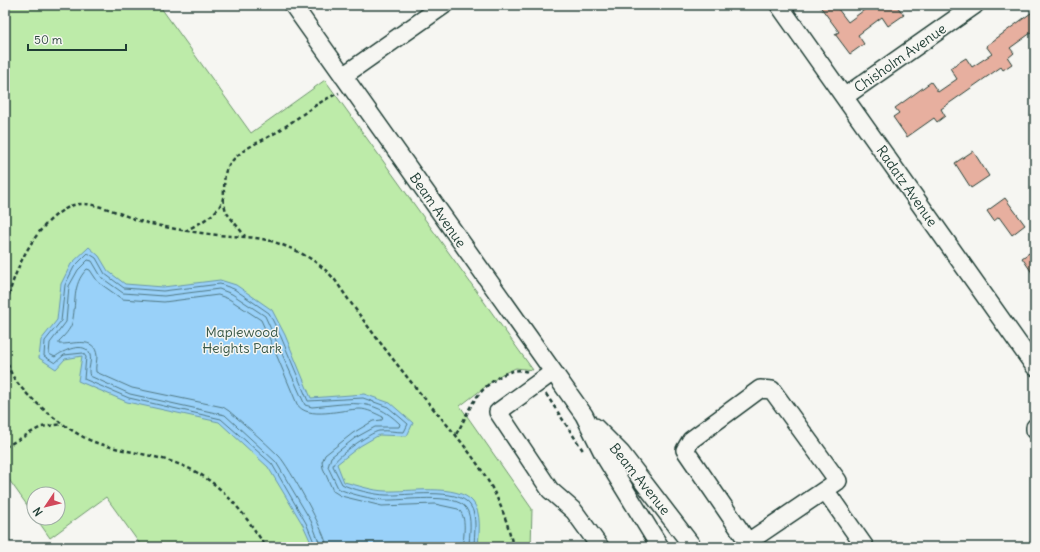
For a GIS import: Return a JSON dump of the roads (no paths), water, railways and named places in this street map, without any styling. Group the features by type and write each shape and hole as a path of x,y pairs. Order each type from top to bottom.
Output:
{"street":[{"name":"Beam Avenue","path":"293,5 584,415 621,453 693,547"},
{"path":"347,82 444,5"},
{"name":"Radatz Avenue","path":"779,5 1035,367"},
{"name":"Chisholm Avenue","path":"844,97 975,5"},
{"path":"553,372 498,412 550,490 574,511 600,547"},
{"path":"760,389 772,390 838,482 747,545 685,450 691,440 760,389"},
{"name":"Beam Avenue","path":"584,415 605,457 660,547"},
{"path":"825,490 865,547"}],"water":[{"path":"89,247 99,256 108,271 125,284 163,287 220,280 236,285 272,310 285,335 311,398 364,394 390,403 413,423 407,436 379,435 360,446 337,464 344,482 381,491 444,490 456,492 466,496 473,502 478,512 478,547 313,547 303,525 268,467 219,422 127,402 78,381 82,356 65,359 56,369 39,358 41,340 57,320 61,284 71,264"}],"park label":[{"name":"Maplewood Heights Park","path":"242,340"}]}
